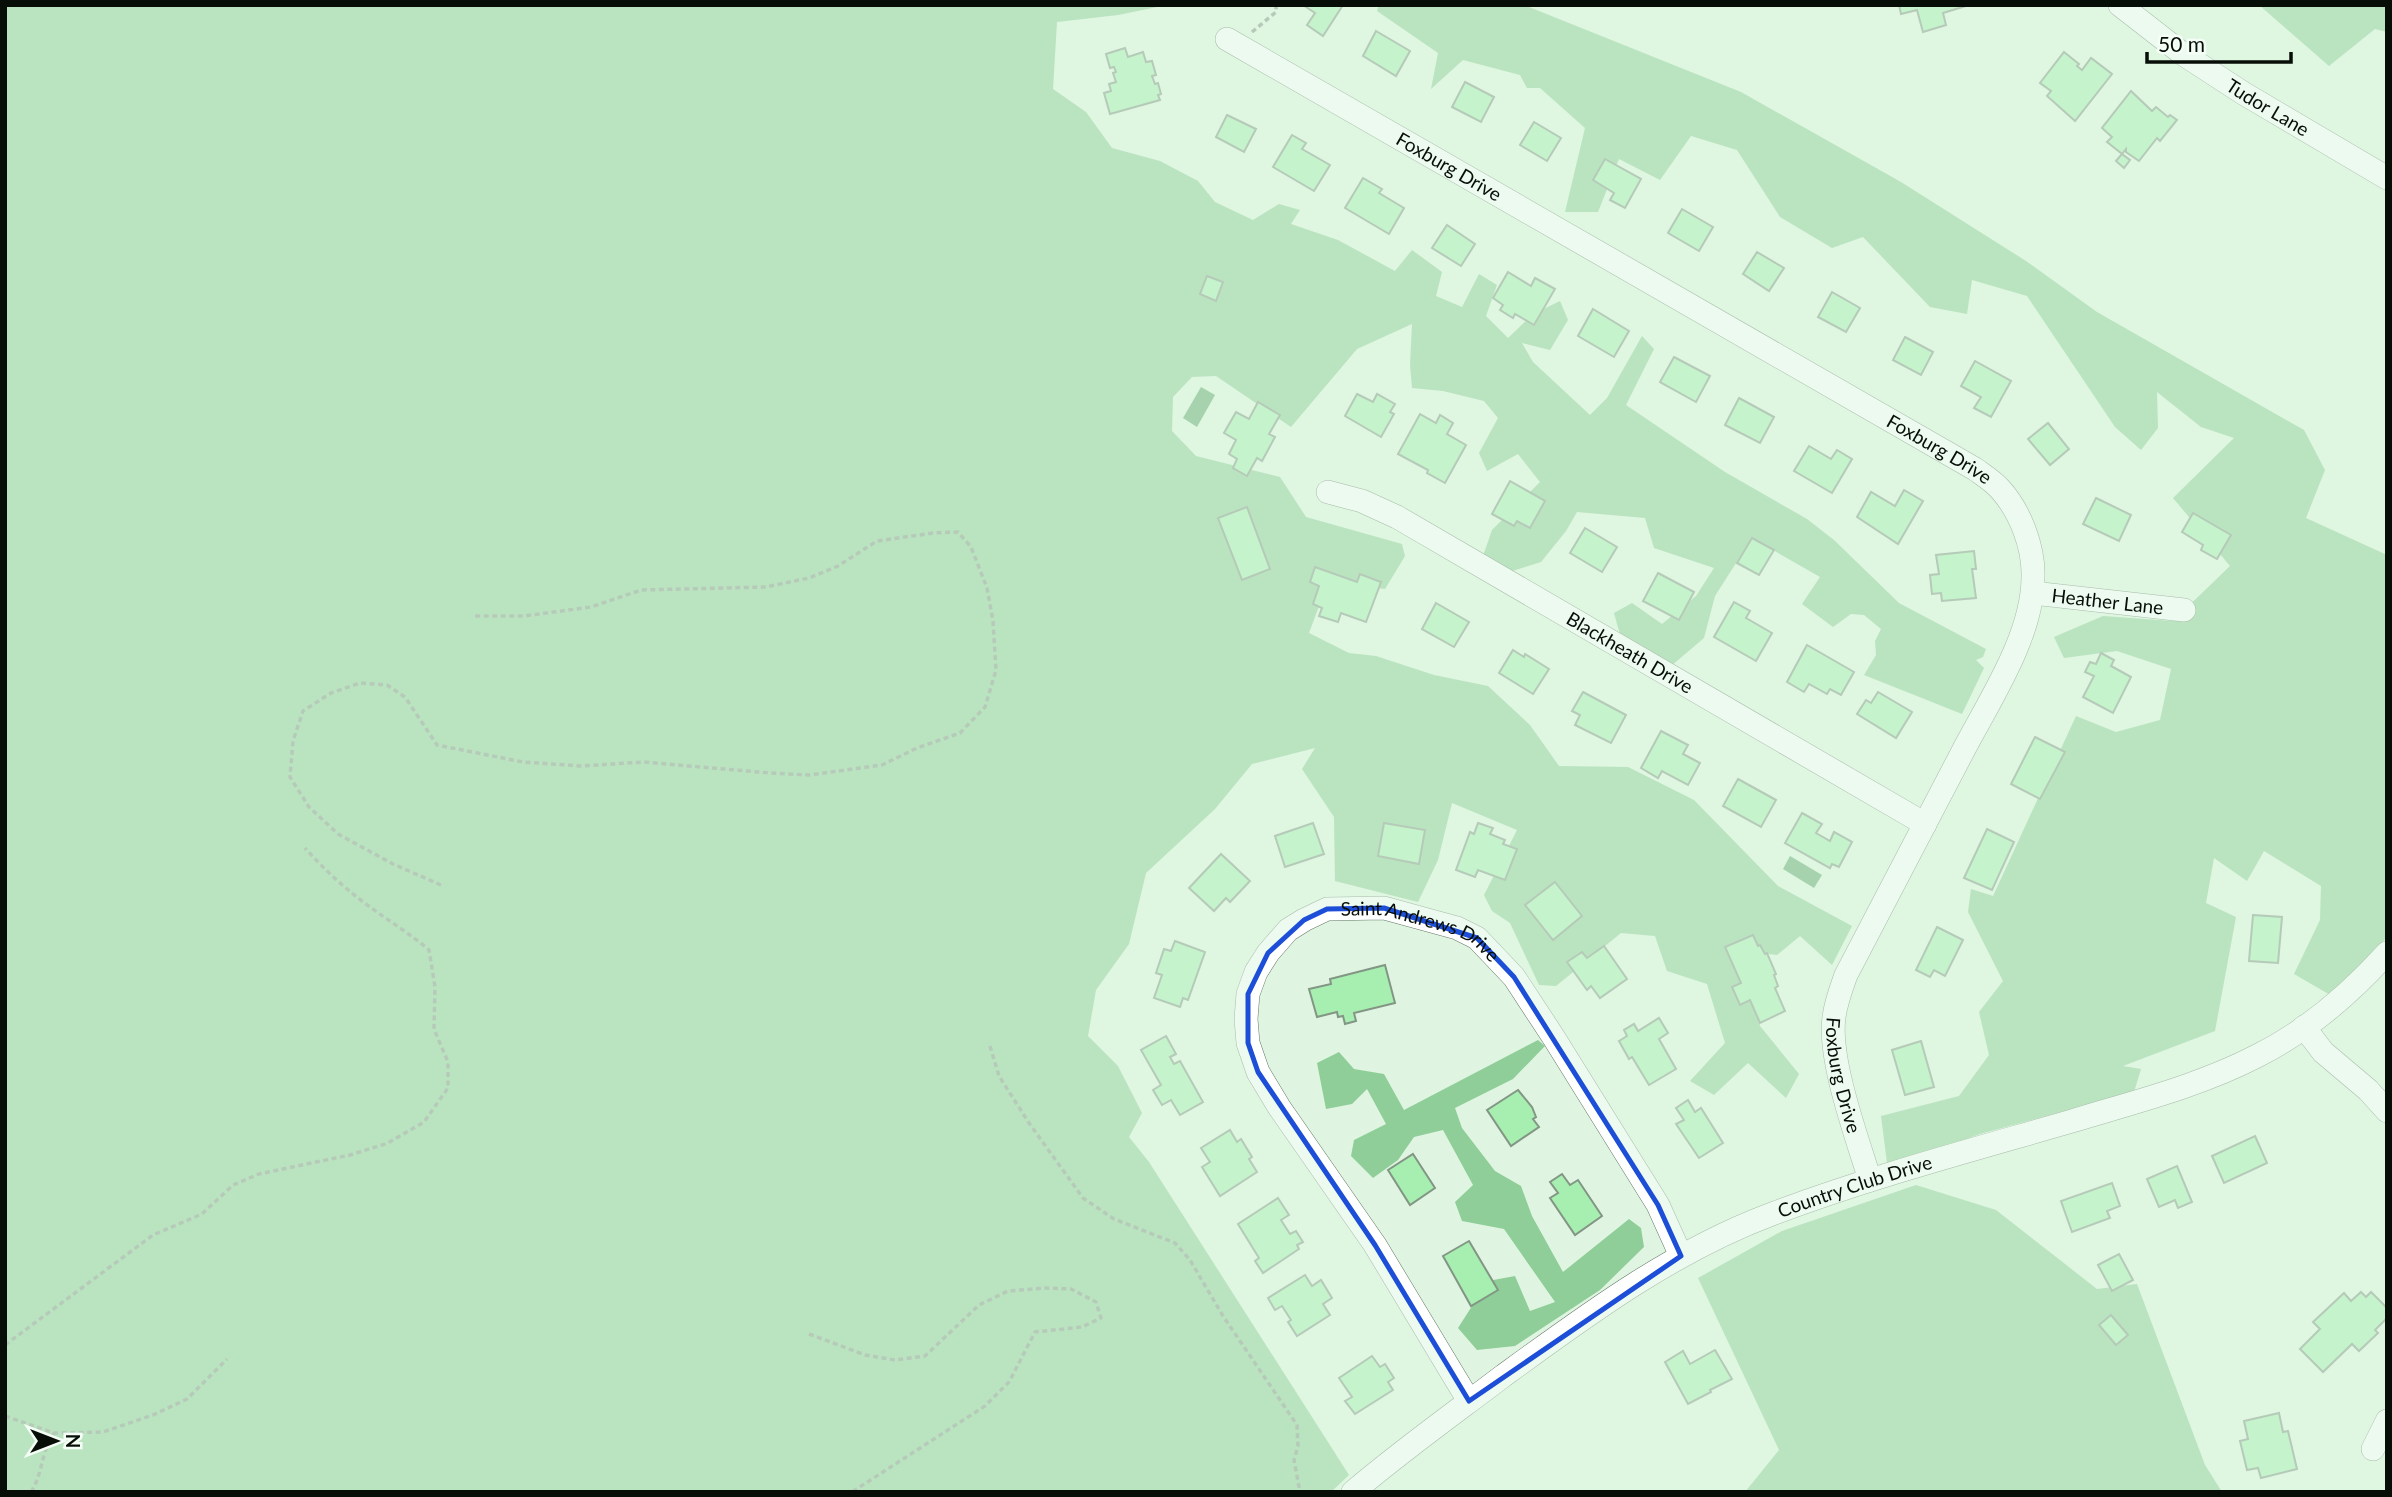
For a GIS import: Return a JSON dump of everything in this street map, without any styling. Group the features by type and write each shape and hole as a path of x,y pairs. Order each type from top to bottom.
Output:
{"street":[{"name":"Tudor Lane","path":"2120,5 2183,54 2243,93 2387,178"},
{"name":"Foxburg Drive","path":"1232,42 1975,468 1999,488 2014,508 2024,530 2034,574 2033,593 2022,636 1846,975 1833,1018 1838,1062 1870,1180"},
{"name":"Blackheath Drive","path":"1328,492 1362,501 1397,517 1926,824"},
{"name":"Heather Lane","path":"2033,593 2185,610"},
{"name":"Saint Andrews Drive","path":"1469,1401 1375,1245 1279,1107 1258,1072 1248,1043 1248,994 1256,972 1288,930 1304,919 1327,909 1384,908 1457,928 1477,938 1493,952 1514,977 1554,1038 1658,1205 1681,1256"},
{"name":"Country Club Drive","path":"1353,1492 1469,1401 1615,1295 1711,1240 1771,1214 1870,1180 2205,1079 2258,1056 2304,1027 2333,1006 2387,953"},
{"path":"2304,1027 2323,1052 2368,1090 2387,1111"},
{"path":"2373,1449 2387,1420"}],"path":[{"path":"1232,42 1276,12 1276,5"},
{"path":"441,885 393,864 338,834 309,807 290,777 293,741 303,711 331,693 360,683 387,685 405,697 437,745 456,750 523,762 571,765 644,762 809,775 883,765 917,748 960,733 985,707 996,670 993,621 987,588 971,547 958,532 877,541 838,566 809,579 766,587 641,590 591,607 524,616 472,616"},
{"path":"5,1345 153,1235 202,1214 233,1185 259,1174 351,1155 388,1143 424,1122 448,1088 448,1062 434,1030 436,987 429,950 406,930 364,903 337,881 305,848"},
{"path":"990,1046 999,1076 1083,1198 1114,1219 1175,1243 1190,1260 1297,1426 1298,1446 1294,1460 1300,1492"},
{"path":"809,1334 864,1355 895,1360 925,1356 979,1305 1008,1291 1045,1288 1071,1289 1096,1302 1101,1318 1082,1326 1035,1332 1009,1382 985,1406 852,1492"},
{"path":"5,1416 54,1433 103,1432 153,1415 187,1399 227,1359"},
{"path":"31,1492 37,1482 45,1445 54,1433"}],"highlighted area":[{"path":"1384,908 1477,938 1514,977 1658,1205 1681,1256 1469,1401 1375,1245 1258,1072 1248,1043 1248,994 1268,953 1304,920 1327,909"}],"shaded area":[{"path":"5,5 1167,5 1118,15 1057,22 1053,89 1086,112 1112,148 1160,161 1198,181 1215,202 1253,220 1279,204 1300,210 1291,224 1338,240 1395,271 1412,250 1442,272 1436,296 1462,307 1479,274 1497,285 1486,316 1508,338 1533,314 1560,301 1568,320 1550,350 1522,343 1533,362 1590,415 1607,398 1642,336 1654,349 1626,405 1725,472 1807,519 1834,540 1899,603 1986,649 1983,657 1976,660 1984,668 1962,714 1864,675 1876,655 1875,641 1881,629 1864,615 1851,614 1833,627 1802,604 1820,577 1752,538 1715,596 1704,638 1671,666 1621,638 1614,613 1632,603 1662,624 1696,596 1714,568 1654,548 1645,518 1577,512 1566,531 1541,562 1506,573 1483,556 1492,530 1540,482 1518,454 1487,471 1479,453 1498,418 1484,401 1443,391 1412,388 1412,324 1357,349 1291,427 1216,376 1192,377 1173,397 1172,431 1196,456 1280,477 1306,517 1402,544 1405,556 1385,589 1328,582 1309,633 1349,653 1376,656 1434,675 1488,686 1530,725 1559,766 1628,767 1694,800 1778,886 1852,926 1832,965 1800,936 1777,955 1744,951 1760,1026 1799,1074 1786,1098 1748,1063 1714,1095 1690,1081 1725,1043 1707,984 1667,971 1655,936 1621,933 1556,986 1539,985 1510,923 1492,911 1484,895 1517,830 1452,803 1438,860 1418,902 1335,881 1334,817 1302,769 1315,748 1252,764 1215,809 1146,873 1129,944 1096,990 1088,1036 1118,1066 1142,1113 1129,1137 1149,1162 1349,1475 1331,1492 5,1492"},
{"path":"1379,5 1524,5 1741,92 1901,182 2026,261 2097,312 2304,430 2325,470 2306,518 2387,555 2387,937 2332,996 2294,974 2320,920 2321,886 2264,851 2247,881 2214,858 2206,903 2236,917 2215,1031 2123,1066 2141,1069 2134,1092 1980,1134 1927,1154 1887,1163 1881,1116 1959,1096 1989,1055 1979,1012 2003,981 1968,912 1971,889 1993,896 2076,716 2116,732 2160,720 2171,669 2117,651 2064,658 2054,637 2103,616 2173,621 2230,566 2173,498 2234,438 2201,427 2157,392 2158,428 2141,450 2115,427 2027,296 1972,280 1967,314 1930,307 1863,237 1832,248 1780,217 1737,150 1691,136 1660,180 1619,159 1598,212 1565,212 1585,128 1540,88 1527,88 1520,75 1463,60 1431,89 1438,53 1377,11"},
{"path":"2259,5 2387,5 2387,32 2375,29 2329,66"},
{"path":"1201,387 1215,395 1197,427 1183,418"},
{"path":"1790,856 1822,875 1814,888 1783,869"},
{"path":"1538,1040 1545,1046 1513,1079 1455,1108 1462,1128 1495,1171 1521,1186 1532,1216 1563,1272 1629,1219 1641,1228 1644,1247 1600,1290 1515,1346 1477,1350 1458,1328 1488,1281 1515,1276 1530,1311 1555,1302 1504,1229 1462,1221 1455,1202 1473,1185 1443,1130 1414,1137 1398,1160 1373,1178 1351,1156 1354,1140 1386,1124 1367,1089 1352,1104 1326,1109 1317,1063 1339,1052 1354,1069 1384,1074 1404,1110"},
{"path":"1916,1185 1996,1210 2097,1289 2137,1284 2205,1465 2222,1492 1745,1492 1779,1450 1698,1278 1782,1231"}],"building":[{"path":"1303,5 1343,5 1323,36 1307,25 1315,13"},
{"path":"1899,5 1966,6 1943,13 1946,25 1923,32 1917,10 1901,14"},
{"path":"1376,31 1410,51 1396,76 1363,56"},
{"path":"1125,48 1128,57 1143,52 1146,62 1152,61 1156,75 1152,76 1155,84 1158,83 1160,100 1110,114 1104,93 1111,91 1109,84 1116,82 1113,73 1116,72 1114,67 1110,68 1106,54"},
{"path":"2064,52 2079,64 2077,66 2082,70 2091,58 2112,74 2075,121 2047,96 2051,91 2040,83"},
{"path":"1465,82 1494,97 1481,122 1452,107"},
{"path":"2131,91 2152,111 2156,107 2168,117 2170,115 2177,120 2160,141 2157,138 2139,161 2126,152 2126,149 2122,154 2107,142 2112,137 2102,128"},
{"path":"1227,115 1256,129 1244,152 1216,137"},
{"path":"1534,122 1561,138 1547,161 1520,145"},
{"path":"1292,135 1306,143 1302,149 1330,165 1314,191 1273,167"},
{"path":"2122,154 2130,160 2124,168 2116,161"},
{"path":"1605,159 1641,179 1625,208 1610,200 1614,193 1593,180"},
{"path":"1363,178 1382,189 1379,193 1404,208 1389,234 1345,208"},
{"path":"1682,209 1713,227 1699,251 1668,233"},
{"path":"1447,225 1475,244 1461,266 1432,248"},
{"path":"1757,252 1784,268 1769,291 1743,274"},
{"path":"1508,272 1531,286 1535,278 1555,289 1534,325 1515,314 1513,318 1500,310 1503,305 1493,298"},
{"path":"1207,276 1223,282 1216,301 1200,294"},
{"path":"1832,292 1860,308 1846,332 1818,317"},
{"path":"1593,309 1629,331 1614,357 1578,336"},
{"path":"1905,337 1933,352 1921,375 1893,360"},
{"path":"1674,357 1710,376 1696,402 1660,382"},
{"path":"1975,361 2011,381 1991,417 1974,408 1981,397 1961,386"},
{"path":"1357,394 1373,402 1377,394 1395,404 1390,412 1394,414 1381,437 1345,416"},
{"path":"1739,398 1774,417 1760,443 1725,425"},
{"path":"1258,402 1280,415 1269,434 1275,437 1262,461 1257,458 1247,476 1233,468 1237,459 1229,454 1236,440 1224,433 1236,412 1249,419"},
{"path":"1420,414 1436,423 1440,415 1453,423 1447,434 1466,445 1445,483 1427,473 1428,470 1398,454"},
{"path":"2048,423 2069,449 2050,465 2028,439"},
{"path":"1809,446 1831,459 1837,450 1852,459 1832,493 1794,471"},
{"path":"1510,481 1545,501 1530,528 1517,521 1514,526 1492,514"},
{"path":"1904,490 1923,501 1898,544 1857,517 1871,492 1895,506"},
{"path":"2096,498 2131,515 2119,541 2083,524"},
{"path":"1247,507 1270,569 1242,580 1218,518"},
{"path":"2193,513 2231,535 2217,559 2201,550 2203,545 2182,532"},
{"path":"1585,528 1617,547 1602,572 1570,553"},
{"path":"1752,538 1774,550 1759,575 1737,563"},
{"path":"1974,551 1976,569 1972,569 1976,598 1942,601 1941,593 1932,594 1930,575 1939,574 1936,555"},
{"path":"1315,567 1357,582 1360,574 1381,582 1366,622 1341,613 1338,622 1319,616 1322,608 1313,604 1319,586 1310,582"},
{"path":"1658,573 1694,592 1679,620 1643,601"},
{"path":"1734,602 1750,611 1746,618 1772,633 1756,661 1714,637"},
{"path":"1436,603 1469,622 1454,647 1422,629"},
{"path":"1807,645 1854,672 1841,695 1830,689 1827,694 1809,684 1804,692 1787,682"},
{"path":"1513,650 1549,669 1533,694 1499,673"},
{"path":"2101,653 2114,660 2111,666 2131,677 2113,713 2083,697 2094,676 2085,672 2090,662 2096,664"},
{"path":"1583,692 1626,715 1611,743 1575,725 1580,715 1572,711"},
{"path":"1878,692 1912,712 1896,738 1857,714 1866,700 1871,703"},
{"path":"1661,731 1688,745 1683,754 1700,763 1688,785 1662,771 1658,778 1641,768"},
{"path":"2035,737 2065,752 2040,799 2011,784"},
{"path":"1738,779 1776,800 1761,827 1723,806"},
{"path":"1802,813 1822,824 1816,833 1830,841 1834,832 1852,842 1839,867 1832,864 1830,868 1785,843"},
{"path":"1313,823 1324,854 1285,867 1275,836"},
{"path":"1384,823 1425,830 1419,864 1378,856"},
{"path":"1478,823 1493,828 1490,834 1505,840 1503,844 1517,849 1505,880 1478,870 1475,877 1456,870 1470,832 1474,834"},
{"path":"1987,829 2014,842 1992,890 1964,878"},
{"path":"1221,854 1250,881 1230,902 1226,898 1214,911 1189,888"},
{"path":"1555,882 1582,916 1553,940 1525,905"},
{"path":"2253,915 2282,917 2278,963 2249,961"},
{"path":"1937,927 1963,940 1945,976 1934,970 1930,977 1916,970"},
{"path":"1753,935 1758,946 1767,953 1776,974 1774,975 1778,986 1775,988 1785,1011 1760,1023 1750,1000 1740,1005 1732,987 1741,983 1725,947"},
{"path":"1175,941 1205,952 1188,1000 1183,998 1180,1007 1154,998 1162,975 1156,973 1164,949 1171,951"},
{"path":"1604,946 1627,979 1600,998 1591,986 1587,990 1567,962 1582,952 1587,958"},
{"path":"1385,965 1395,1003 1354,1013 1356,1021 1345,1024 1343,1016 1338,1017 1337,1012 1317,1017 1309,989 1331,984 1330,979"},
{"path":"1659,1018 1668,1033 1659,1039 1676,1069 1649,1085 1619,1041 1627,1036 1624,1030 1634,1024 1638,1031"},
{"path":"1166,1036 1176,1054 1170,1057 1174,1064 1180,1061 1203,1102 1180,1115 1171,1100 1162,1105 1153,1090 1161,1085 1141,1050"},
{"path":"1921,1041 1934,1087 1905,1095 1892,1050"},
{"path":"1518,1090 1532,1107 1536,1117 1533,1119 1539,1127 1511,1146 1487,1110"},
{"path":"1688,1100 1695,1112 1701,1108 1723,1143 1699,1158 1676,1124 1684,1120 1676,1108"},
{"path":"1230,1130 1237,1142 1241,1139 1257,1172 1220,1196 1202,1167 1210,1162 1201,1148"},
{"path":"2255,1136 2267,1163 2224,1183 2212,1156"},
{"path":"1413,1154 1435,1188 1410,1205 1388,1170"},
{"path":"2177,1166 2192,1202 2178,1208 2175,1200 2159,1207 2147,1179"},
{"path":"1562,1174 1570,1185 1578,1180 1602,1216 1575,1235 1550,1198 1558,1193 1550,1182"},
{"path":"2112,1183 2120,1206 2107,1211 2110,1218 2072,1232 2061,1201"},
{"path":"1278,1198 1289,1215 1281,1220 1290,1234 1296,1231 1303,1242 1297,1245 1299,1249 1263,1273 1255,1261 1259,1258 1238,1224"},
{"path":"1469,1241 1498,1290 1471,1306 1443,1256"},
{"path":"2119,1254 2133,1280 2112,1291 2098,1265"},
{"path":"1305,1275 1312,1286 1321,1280 1332,1298 1323,1304 1330,1315 1297,1336 1282,1306 1275,1310 1268,1298"},
{"path":"2361,1292 2366,1297 2371,1292 2387,1308 2387,1318 2375,1330 2378,1333 2359,1351 2352,1344 2323,1372 2300,1349 2320,1329 2313,1322 2344,1293 2351,1301"},
{"path":"2111,1315 2128,1335 2116,1345 2099,1325"},
{"path":"1715,1350 1732,1379 1688,1404 1665,1362 1683,1351 1690,1364"},
{"path":"1372,1356 1380,1367 1385,1364 1394,1378 1388,1382 1393,1390 1355,1414 1345,1401 1352,1397 1339,1378"},
{"path":"2279,1413 2283,1432 2288,1431 2297,1469 2261,1478 2258,1468 2247,1470 2240,1441 2248,1439 2244,1421"}]}
